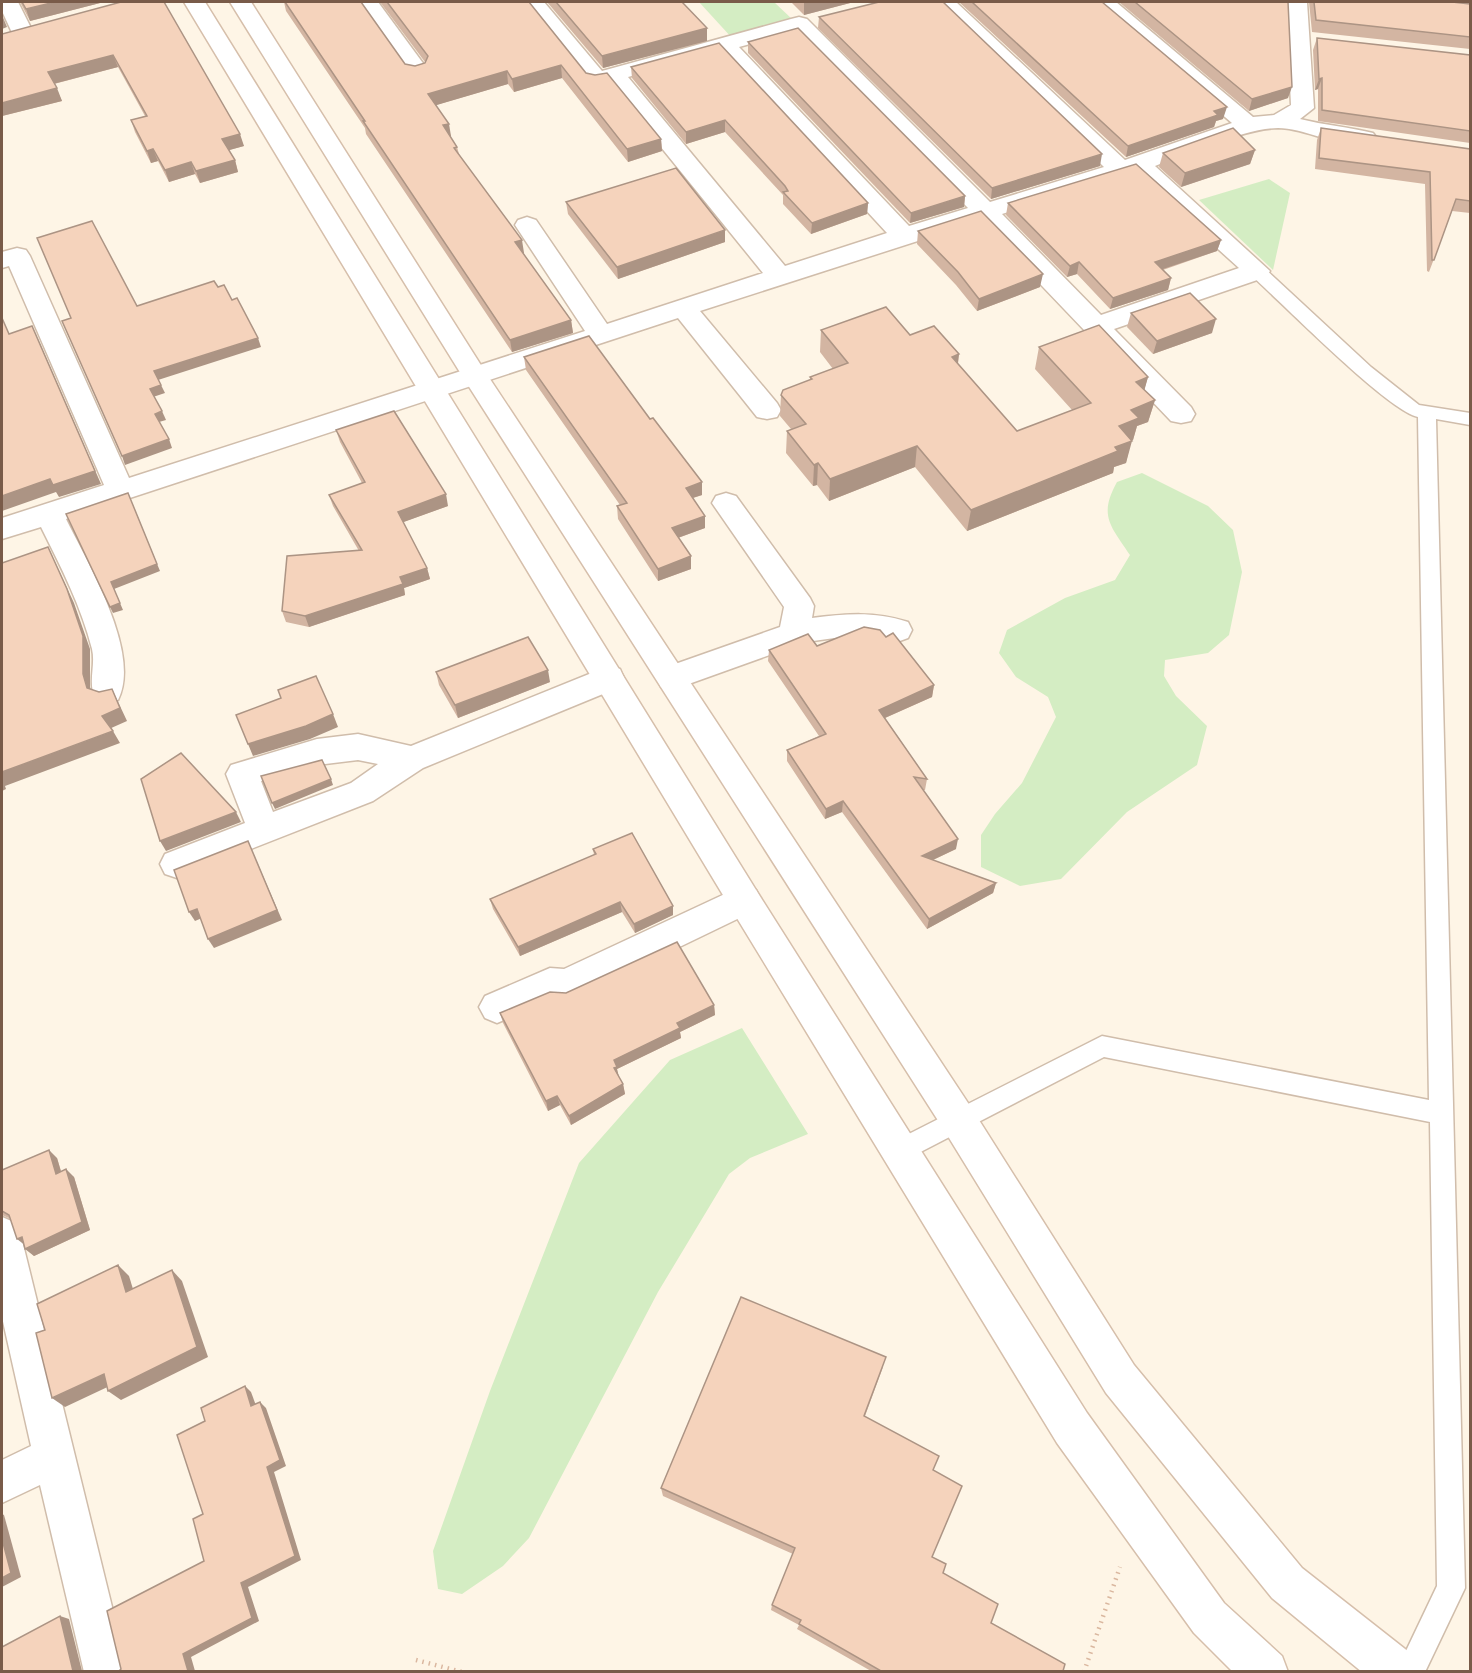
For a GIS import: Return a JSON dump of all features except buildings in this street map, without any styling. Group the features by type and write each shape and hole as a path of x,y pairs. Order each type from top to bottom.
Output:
{"street":[{"path":"8,2 12,35 45,26"},
{"path":"194,2 744,900 1072,1428 1209,1618 1266,1671"},
{"path":"240,2 475,376 959,1121 1120,1379 1287,1583 1398,1671"},
{"path":"367,2 417,70"},
{"path":"533,2 597,80 810,21 985,211 1181,414"},
{"path":"944,2 1129,166 1257,271"},
{"path":"1104,2 1248,125"},
{"path":"2,529 904,236 1129,166 1248,125 1280,120 1303,108 1303,25 1273,2"},
{"path":"725,45 904,236"},
{"path":"614,75 780,277"},
{"path":"1280,120 1327,133 1382,140"},
{"path":"527,225 601,335"},
{"path":"2,260 17,256 120,490"},
{"path":"1096,326 1257,271"},
{"path":"684,308 767,410"},
{"path":"726,503 799,606 794,634"},
{"path":"49,513 92,602 108,651 107,691"},
{"path":"672,678 804,631 856,624 897,630"},
{"path":"177,864 362,792 411,759 609,678"},
{"path":"264,830 242,774 317,752 358,747 411,759"},
{"path":"497,1007 550,984 566,986 744,900"},
{"path":"2,1236 106,1671"},
{"path":"2,1482 55,1456"}],"lane":[{"path":"1257,271 1365,371 1414,410 1470,419"},
{"path":"1410,1671 1451,1588 1427,412"},
{"path":"901,1150 1102,1046 1441,1113"}],"path":[{"path":"1084,1671 1137,1517"},
{"path":"416,1660 462,1671"}],"green space":[{"path":"699,2 774,2 793,20 732,38"},
{"path":"1269,179 1290,193 1273,270 1199,200"},
{"path":"1142,473 1208,506 1233,530 1242,572 1229,635 1208,653 1165,660 1164,676 1176,696 1207,726 1197,765 1127,812 1061,879 1020,886 981,867 981,835 995,814 1022,783 1056,717 1048,697 1016,677 999,653 1007,630 1065,598 1115,580 1130,555 1109,520 1108,504 1117,482"},
{"path":"742,1028 808,1134 750,1158 729,1174 658,1292 529,1538 503,1566 462,1594 438,1589 433,1551 490,1391 579,1163 670,1060"}]}
